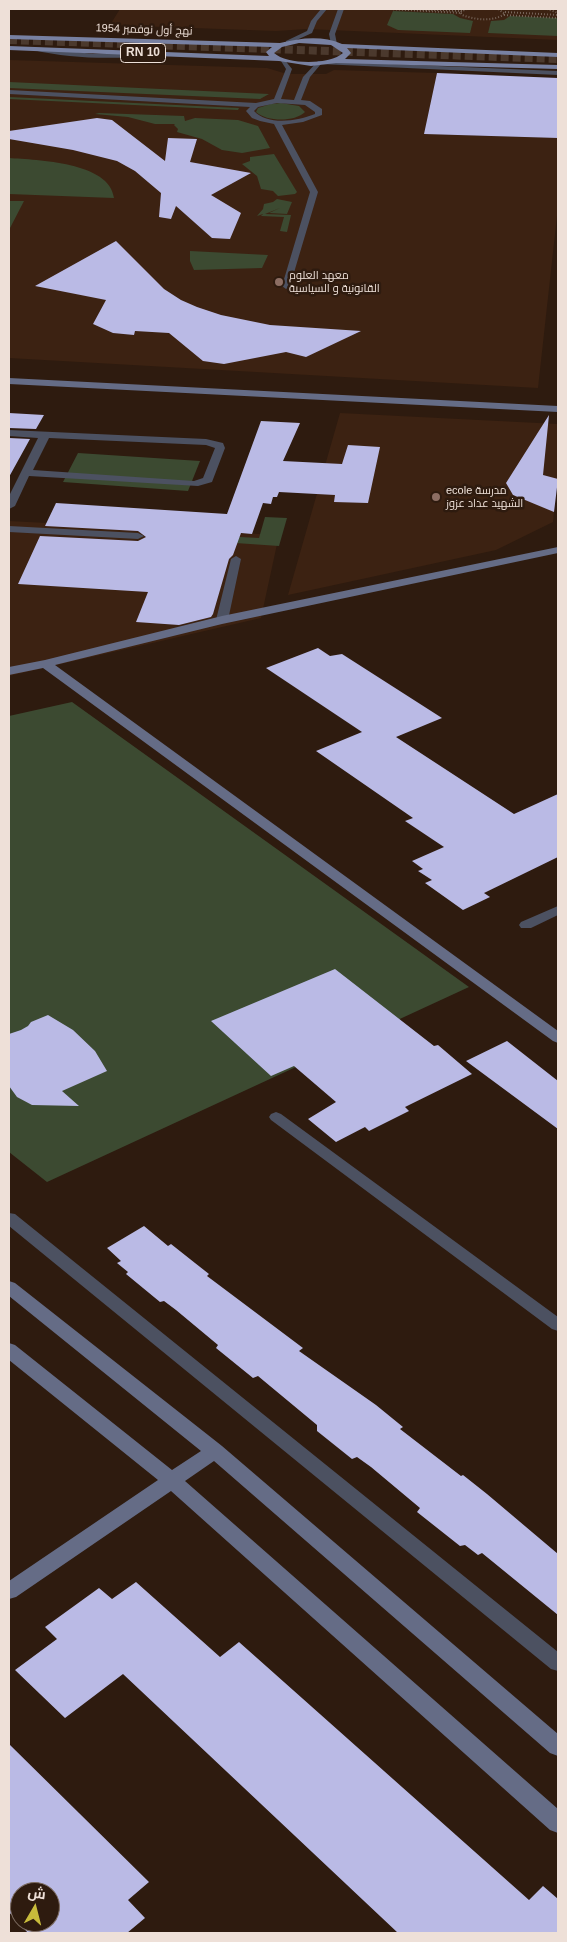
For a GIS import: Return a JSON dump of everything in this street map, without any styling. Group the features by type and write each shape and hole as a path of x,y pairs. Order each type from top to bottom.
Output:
{"main road":[{"name":"نهج أول نوفمبر 1954","path":"9,37 280,45"},
{"path":"281,60 272,56 270,52 288,42 311,41 338,45 555,55"},
{"path":"334,61 341,59 347,53 338,45"},
{"name":"نهج أول نوفمبر 1954","path":"9,48 152,53 321,63 334,61"},
{"path":"334,61 558,67"},
{"path":"9,381 558,410"},
{"path":"9,671 45,664 222,620 558,548"},
{"path":"45,664 558,1038"},
{"path":"9,1287 216,1451 558,1747"},
{"path":"9,1350 172,1481 558,1823"},
{"path":"9,1591 216,1451"}],"street":[{"path":"9,433 206,442 219,445 220,448 208,480 194,484 23,477 9,481"},
{"path":"9,506 45,435"},
{"path":"9,529 138,536"}],"lane":[{"path":"288,42 310,32 314,22 324,9"},
{"path":"338,45 332,34 341,9"},
{"path":"277,101 289,69 281,60"},
{"path":"297,101 307,77 321,63 558,73"},
{"path":"284,84 304,84"},
{"path":"9,92 256,105 277,101 297,101 319,110 318,115 302,121 277,122 261,120 251,115 242,114"},
{"path":"251,115 250,112 256,105"},
{"path":"277,122 314,192 286,286"},
{"path":"222,620 236,560"},
{"path":"526,925 558,910"},
{"path":"276,1117 558,1325"},
{"path":"9,1218 558,1663"}],"path":[{"path":"390,9 462,12 467,9"},
{"path":"413,9 462,12 468,18 476,19 496,19 504,14 558,15"},
{"path":"498,9 504,14"},
{"path":"547,9 558,15"}],"shaded area":[{"path":"120,9 558,9 558,40 307,29 276,31 110,25"},
{"name":"معهد العلوم القانونية و السياسية","path":"9,60 267,68 287,74 326,74 334,70 437,73 424,134 558,138 558,207 538,388 9,358"},
{"name":"ecole مدرسة الشهيد عداد عزوز","path":"340,413 558,424 558,474 553,522 496,550 288,595"},
{"path":"9,521 279,535 261,618 9,676"}],"green space":[{"path":"393,11 453,14 473,21 470,33 398,30 387,25"},
{"path":"510,16 558,18 558,36 488,33 491,21 504,20"},
{"path":"9,82 269,94 260,99 9,88"},
{"path":"9,97 239,108 238,110 9,99"},
{"path":"281,103 299,106 305,112 295,118 281,120 267,118 256,112 258,108"},
{"path":"95,114 184,116 185,121 195,118 238,120 258,126 270,148 242,153 222,150 202,139 177,132 178,129 175,124 155,124 128,117"},
{"path":"274,154 297,192 295,194 278,196 273,191 261,189 257,176 242,164 250,161 250,157"},
{"path":"9,158 53,162 86,170 100,177 109,186 114,198 9,194"},
{"path":"277,199 292,202 287,214 269,213 280,208 265,214 291,215 287,232 280,231 284,217 261,216 263,214 257,216 263,209 264,204"},
{"path":"9,201 24,201 9,230"},
{"path":"190,251 268,255 262,268 194,270 190,261"},
{"path":"78,453 200,461 188,491 63,482"},
{"path":"265,517 287,518 279,546 221,542 240,537 259,538"},
{"path":"72,702 469,987 47,1182 9,1152 9,716"}],"building":[{"path":"437,73 558,78 558,138 424,134"},
{"path":"97,118 112,120 165,161 168,138 197,139 190,162 251,173 211,195 241,213 230,239 212,238 176,206 171,219 159,217 161,193 135,171 117,161 73,150 9,139 9,131"},
{"path":"116,241 164,289 181,300 197,307 221,315 270,325 361,331 306,357 286,352 224,364 203,361 169,333 135,331 134,335 113,333 93,324 106,300 35,286"},
{"path":"9,413 44,415 36,429 9,428"},
{"path":"549,415 543,475 558,479 554,512 513,495 506,483"},
{"path":"261,421 300,423 283,461 342,464 348,445 380,447 368,503 334,502 335,495 279,492 277,497 273,497 271,504 263,503 252,534 241,533 233,555 229,559 211,617 179,625 136,622 148,592 18,584 40,536 138,541 146,537 138,531 45,526 56,503 227,514"},
{"path":"9,438 30,439 9,477"},
{"path":"318,648 330,656 342,654 442,718 396,737 514,814 558,794 558,857 484,893 490,897 463,910 425,883 432,880 418,871 423,869 412,861 444,847 405,821 413,818 316,751 362,732 266,668"},
{"path":"335,969 434,1046 438,1045 472,1074 405,1107 409,1111 369,1131 365,1127 336,1142 308,1119 336,1102 294,1066 271,1076 211,1021"},
{"path":"48,1015 73,1030 95,1051 107,1071 62,1091 79,1106 32,1105 17,1097 9,1086 9,1034 21,1030 31,1022"},
{"path":"507,1041 558,1081 558,1129 466,1061"},
{"path":"144,1226 168,1246 171,1244 209,1274 207,1276 303,1348 299,1351 376,1405 403,1427 400,1429 461,1476 463,1475 558,1554 558,1615 482,1553 478,1555 465,1545 460,1546 417,1512 420,1508 371,1467 357,1457 352,1459 317,1431 317,1425 258,1376 253,1378 216,1348 218,1345 176,1310 164,1301 160,1302 126,1274 128,1272 117,1263 121,1261 107,1248"},
{"path":"136,1582 220,1657 239,1642 529,1900 543,1886 558,1899 558,1933 398,1933 123,1674 65,1718 15,1670 57,1639 45,1627 99,1588 112,1599"},
{"path":"9,1744 149,1882 128,1900 145,1918 127,1933 28,1933 60,1932 60,1882 10,1882 10,1913"}],"tunnel":[{"path":"9,40 558,59"}],"place":[{"name":"معهد العلوم القانونية و السياسية","path":"279,282"},
{"name":"ecole مدرسة الشهيد عداد عزوز","path":"436,497"}]}
